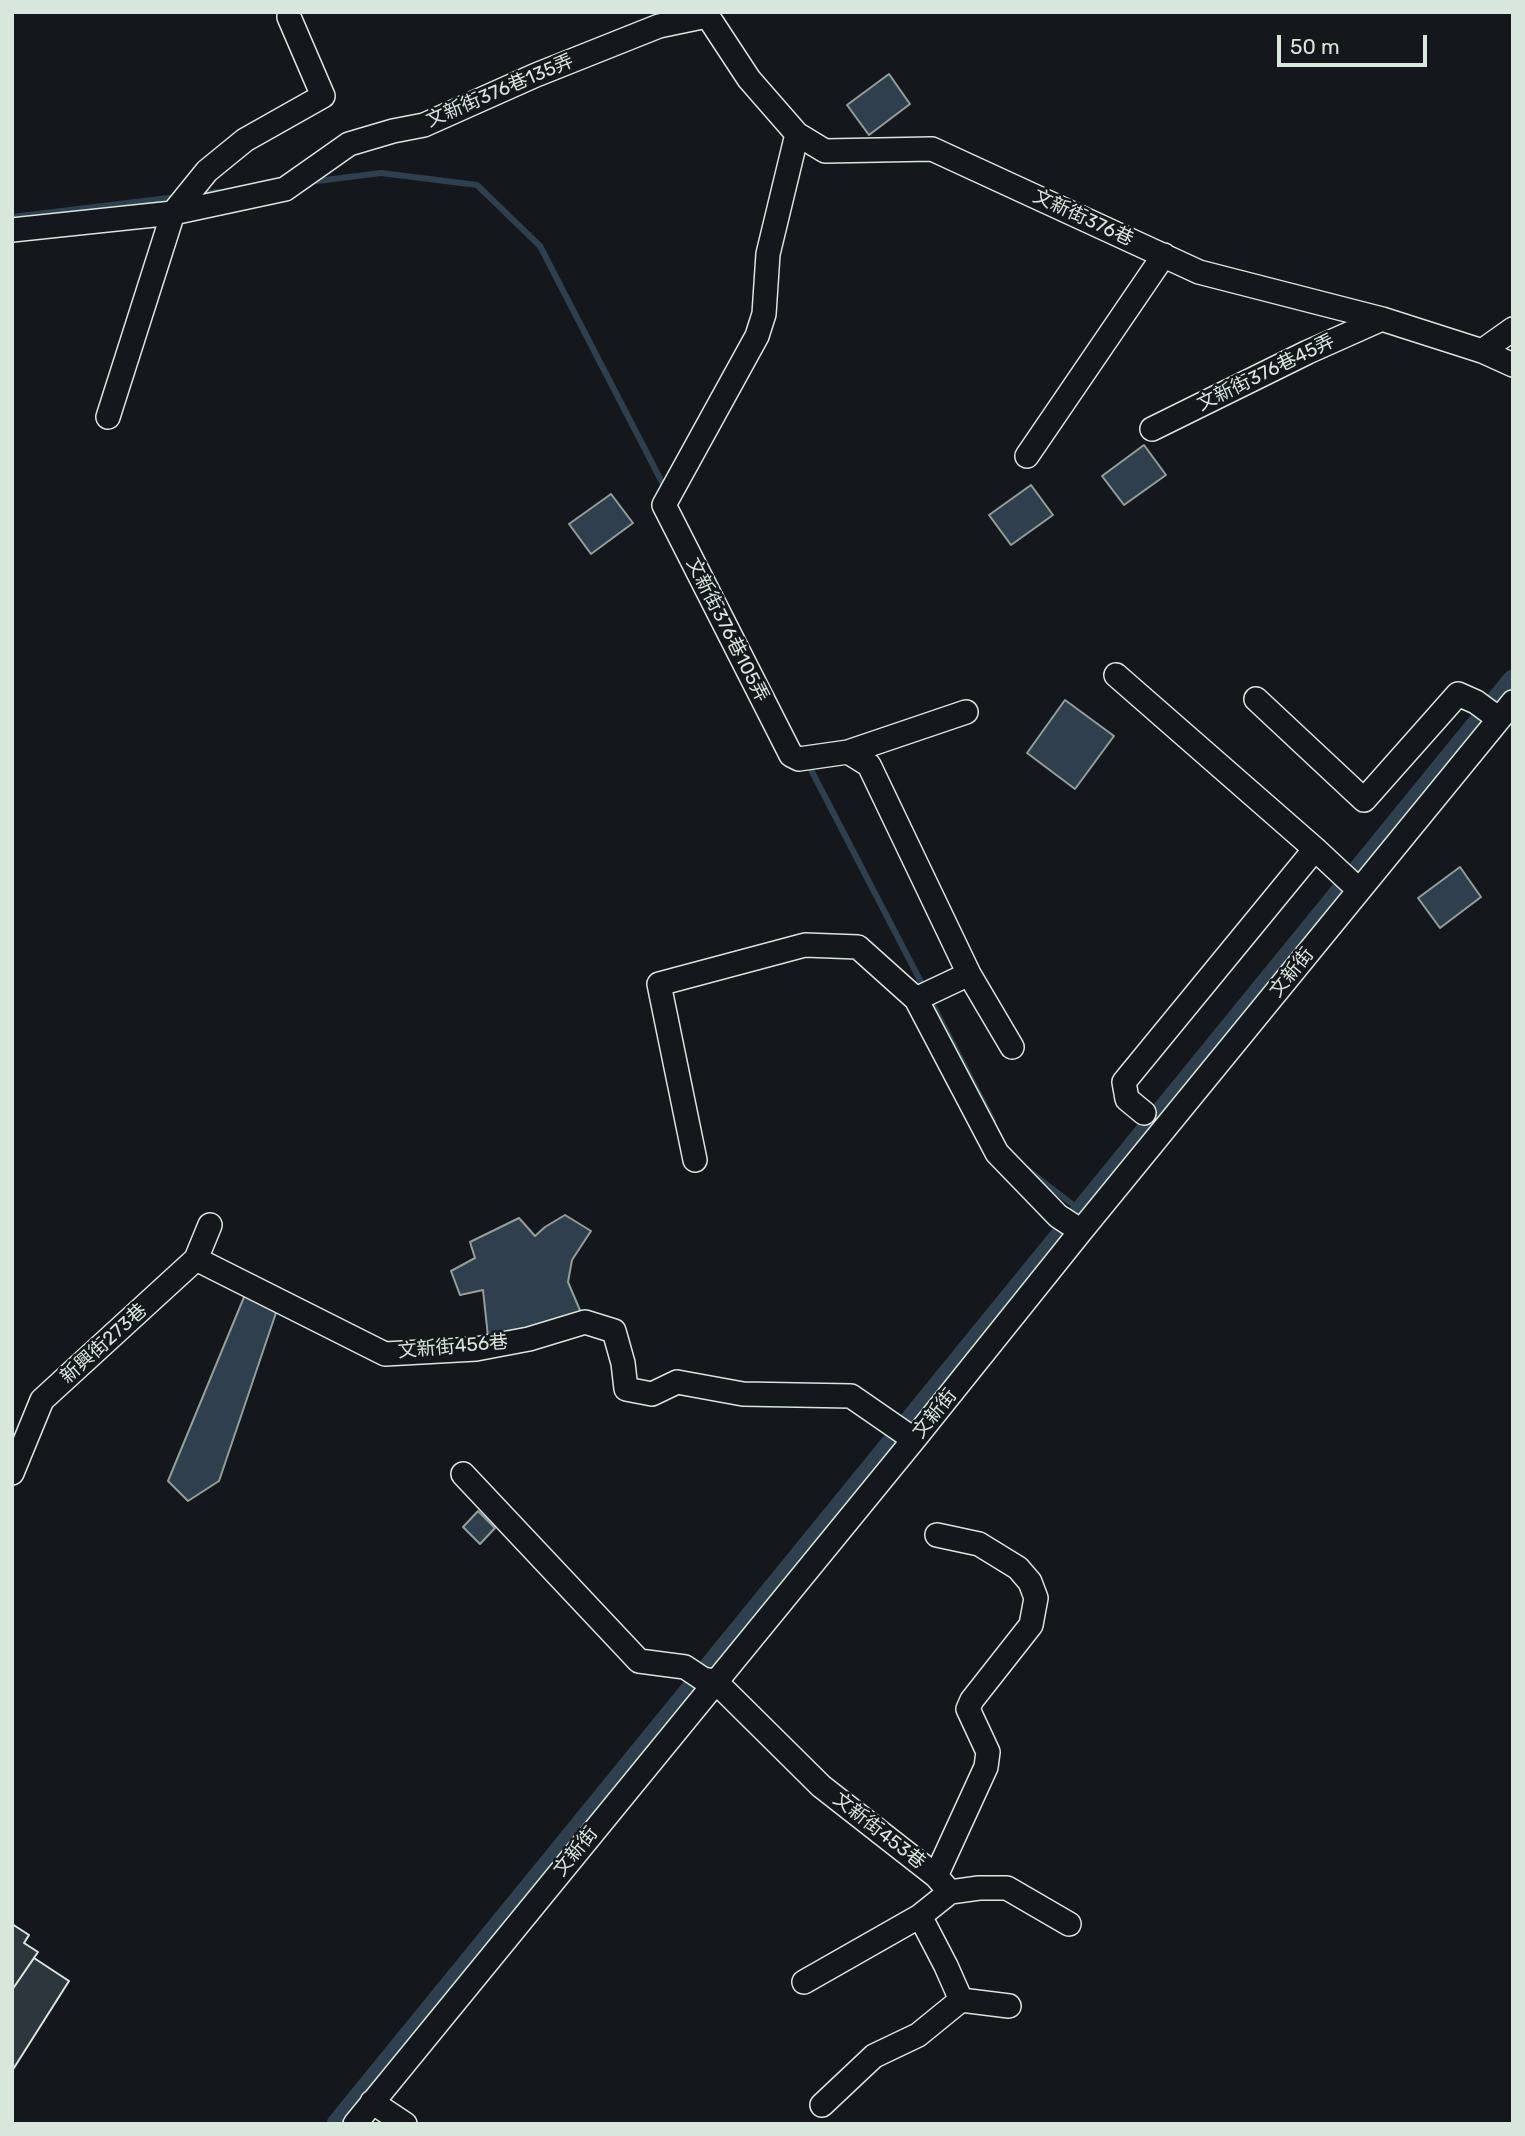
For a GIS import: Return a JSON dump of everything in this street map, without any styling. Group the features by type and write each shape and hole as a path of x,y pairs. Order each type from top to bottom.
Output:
{"street":[{"name":"文新街376巷","path":"706,14 749,79 797,134 825,152 932,149 1199,272 1382,319 1482,351 1513,365"},
{"name":"文新街376巷135弄","path":"12,230 293,183 349,144 425,125 536,75 659,26 706,14"},
{"path":"108,417 182,202 207,171 245,140 323,96 289,17"},
{"name":"文新街376巷105弄","path":"797,134 768,254 764,314 757,337 664,505 791,755 806,757 848,752 966,712"},
{"path":"1027,456 1164,256"},
{"name":"文新街376巷45弄","path":"1152,429 1308,352 1382,319"},
{"path":"1482,351 1513,329"},
{"path":"1116,676 1349,881"},
{"path":"1256,699 1364,800 1458,694 1495,709"},
{"name":"文新街","path":"355,2124 701,1676 911,1436 1070,1224 1349,881 1495,709"},
{"path":"848,752 869,765 969,974 1012,1047"},
{"path":"1144,1113 1127,1099 1124,1082 1315,849"},
{"path":"695,1160 659,984 805,945 858,947 923,996 997,1153 1070,1224"},
{"path":"923,996 969,974"},
{"name":"新興街273巷","path":"12,1473 41,1400 196,1259 210,1225"},
{"name":"文新街456巷","path":"196,1259 385,1353 476,1349 529,1339 585,1322 614,1331 623,1363 626,1389 652,1394 677,1381 743,1394 851,1396 911,1436"},
{"path":"463,1474 639,1661 701,1676"},
{"path":"804,1982 920,1916 943,1884 986,1767 988,1752 968,1709 972,1700 1031,1625 1036,1598 1030,1582 1018,1568 979,1544 937,1535"},
{"name":"文新街453巷","path":"701,1676 821,1786 943,1884"},
{"path":"943,1884 1007,1888 1069,1924"},
{"path":"920,1916 961,2000"},
{"path":"822,2105 874,2056 918,2035 961,2000 1009,2006"},
{"path":"372,2102 405,2124"}],"water":[{"path":"889,74 910,104 869,135 847,105"},
{"path":"1144,445 1166,475 1124,505 1102,476"},
{"path":"1031,485 1053,515 1011,545 989,515"},
{"path":"611,494 633,523 591,554 569,524"},
{"path":"1065,700 1114,736 1075,789 1027,753"},
{"path":"1460,867 1481,897 1440,928 1418,898"},
{"path":"565,1215 591,1231 572,1260 568,1282 585,1322 489,1346 483,1290 460,1295 451,1271 475,1258 470,1242 519,1218 535,1236"},
{"path":"249,1285 280,1301 219,1481 188,1501 168,1481"},
{"path":"478,1511 495,1528 480,1544 463,1527"}],"building":[{"path":"12,1924 29,1935 24,1943 38,1952 12,1990"},
{"path":"34,1958 69,1981 12,2071 12,1990"}],"waterway":[{"path":"309,182 381,173 477,185 540,246 666,490"},
{"path":"194,195 218,192"},
{"path":"12,217 177,197"},
{"path":"337,2124 1513,680"},
{"path":"808,764 993,1121"},
{"path":"1027,1169 1081,1211"}]}
